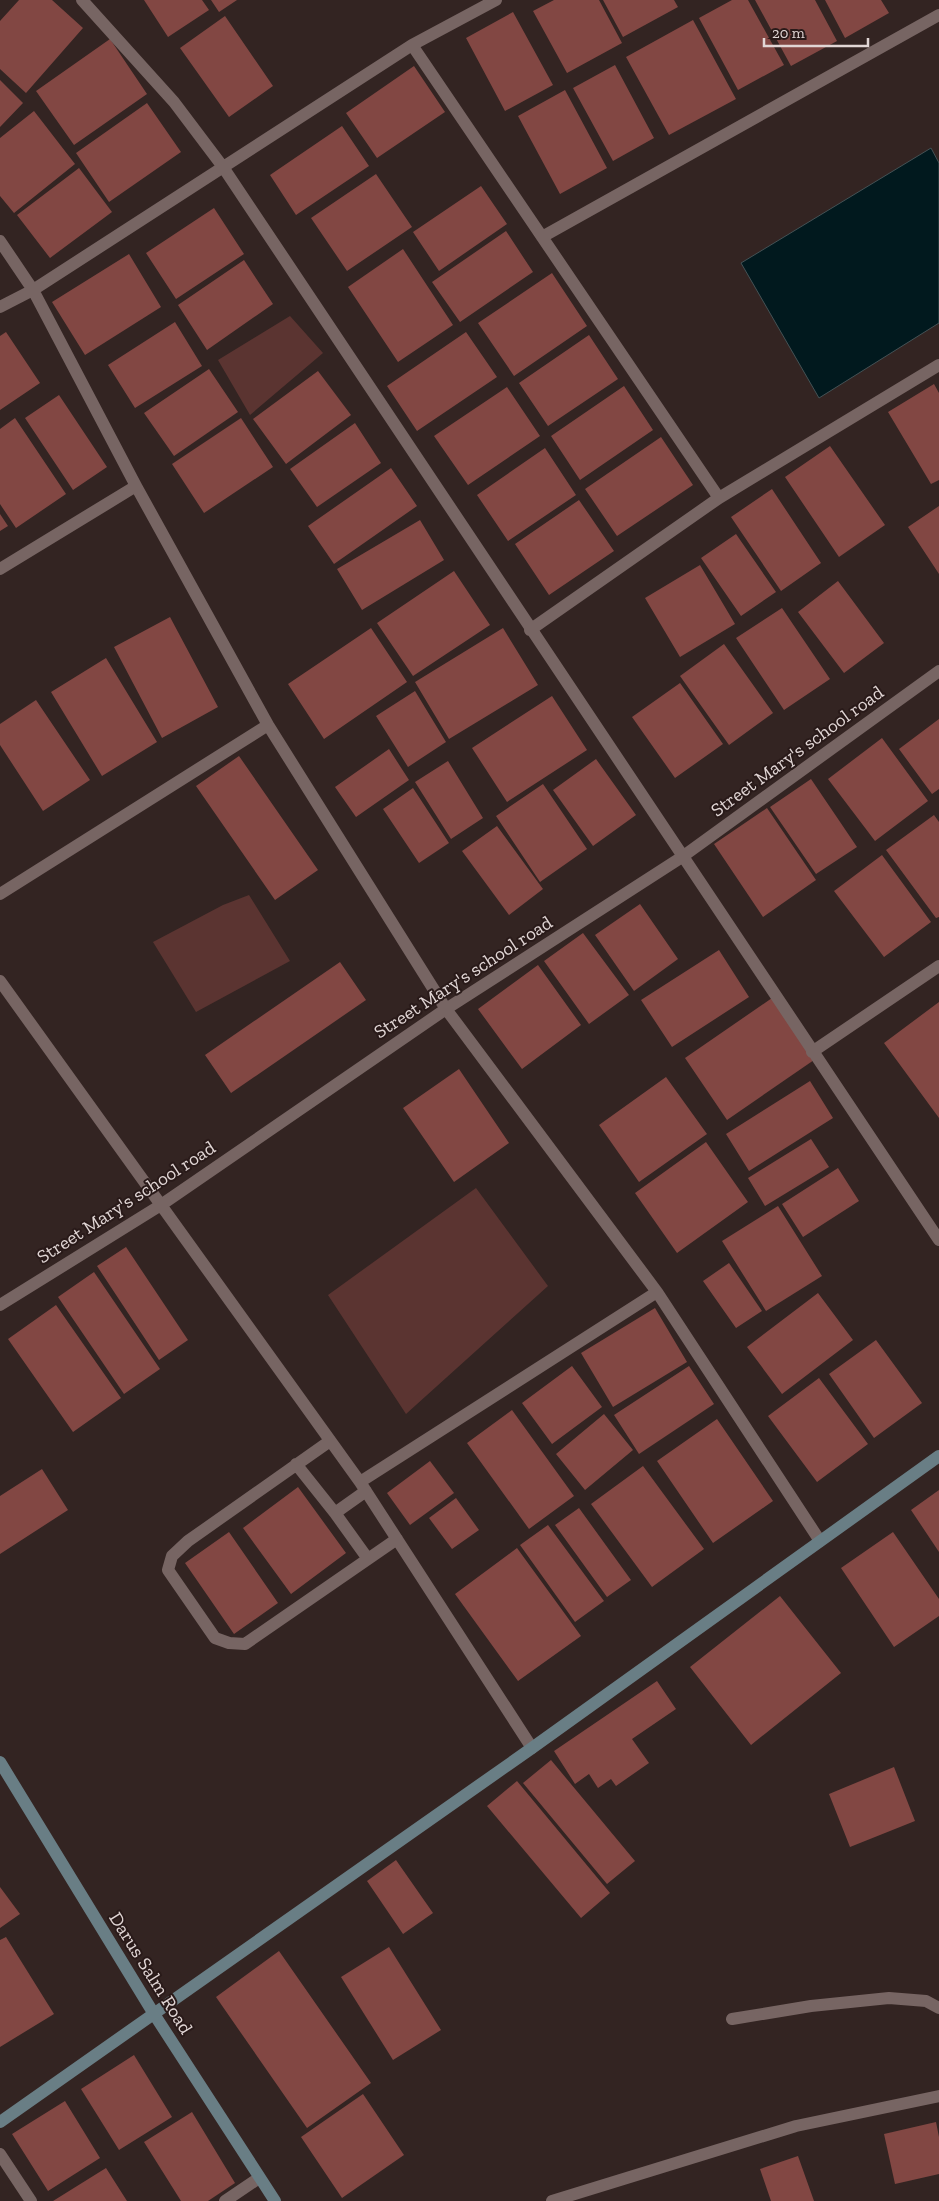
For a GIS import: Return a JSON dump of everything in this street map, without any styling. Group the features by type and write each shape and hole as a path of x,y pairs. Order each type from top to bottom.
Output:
{"main road":[{"path":"0,2122 532,1748 939,1456"},
{"name":"Darus Salm Road","path":"0,1762 154,2014 275,2201"}],"street":[{"path":"82,0 174,102 223,167 682,858 939,1240"},
{"path":"0,307 34,290 412,45 496,0"},
{"path":"542,238 939,15"},
{"path":"412,45 719,498"},
{"path":"0,241 34,290 136,486 268,726 446,1008 657,1292 820,1541"},
{"path":"530,630 719,498 939,365"},
{"path":"0,569 136,486"},
{"name":"Street Mary's school road","path":"0,1305 161,1205 446,1008 682,858 939,671"},
{"path":"0,894 268,726"},
{"path":"812,1052 939,966"},
{"path":"0,981 363,1486 532,1748"},
{"path":"335,1513 363,1486 657,1292"},
{"path":"330,1441 188,1541 172,1556 168,1570 216,1638 229,1643 245,1644 397,1539"},
{"path":"296,1464 368,1559"},
{"path":"732,2019 811,2006 889,1998 926,2001 939,2008"},
{"path":"552,2201 796,2126 939,2096"},
{"path":"0,2154 31,2201"},
{"path":"224,2201 259,2178"}],"shaded area":[{"path":"290,316 323,353 250,415 218,360"},
{"path":"249,895 290,961 196,1012 153,942 223,905"},
{"path":"476,1188 548,1286 406,1414 328,1295"}],"water":[{"path":"931,148 939,163 939,323 819,398 741,263"}],"building":[{"path":"19,0 52,0 83,28 26,93 0,69 0,21"},
{"path":"144,0 202,0 209,10 168,37"},
{"path":"211,0 237,0 219,12"},
{"path":"554,0 599,0 622,43 567,73 533,11"},
{"path":"603,0 674,0 678,7 623,37"},
{"path":"732,0 748,0 784,65 738,90 699,18"},
{"path":"755,0 815,0 837,41 791,66"},
{"path":"825,0 881,0 889,13 845,38"},
{"path":"513,12 553,85 505,111 466,38"},
{"path":"225,16 273,86 229,117 180,48"},
{"path":"693,20 736,99 669,135 626,57"},
{"path":"110,39 147,94 74,145 36,91"},
{"path":"615,65 654,138 613,161 573,88"},
{"path":"414,66 445,112 377,158 346,113"},
{"path":"0,80 23,103 0,127"},
{"path":"565,90 607,168 560,194 518,116"},
{"path":"147,103 181,152 109,202 76,153"},
{"path":"34,111 75,164 14,213 0,196 0,138"},
{"path":"342,126 369,166 296,215 270,175"},
{"path":"79,168 112,212 50,258 17,215"},
{"path":"376,174 412,227 347,271 311,218"},
{"path":"481,186 507,224 439,271 413,232"},
{"path":"214,208 244,254 176,299 146,253"},
{"path":"506,231 533,272 460,322 432,282"},
{"path":"403,249 453,325 398,362 348,287"},
{"path":"129,254 161,307 85,355 52,302"},
{"path":"244,260 273,304 207,350 178,305"},
{"path":"552,273 587,326 514,376 478,323"},
{"path":"175,322 202,366 135,408 108,365"},
{"path":"6,332 40,383 0,410 0,336"},
{"path":"466,332 497,377 417,431 387,386"},
{"path":"589,335 618,379 548,426 519,383"},
{"path":"209,369 238,412 174,456 144,413"},
{"path":"318,371 351,415 286,464 253,419"},
{"path":"934,384 939,393 939,480 931,484 888,412"},
{"path":"624,386 653,430 580,480 551,436"},
{"path":"507,387 540,436 468,485 434,436"},
{"path":"59,395 107,467 73,490 25,418"},
{"path":"15,418 66,494 16,528 0,504 0,429"},
{"path":"241,418 273,467 204,513 172,464"},
{"path":"355,423 381,463 317,507 290,469"},
{"path":"661,437 693,485 617,536 585,489"},
{"path":"830,446 885,525 839,557 785,477"},
{"path":"545,448 576,495 508,541 477,495"},
{"path":"391,468 417,506 334,564 308,526"},
{"path":"772,489 821,563 781,591 731,517"},
{"path":"579,500 614,551 549,595 515,544"},
{"path":"939,506 939,574 908,527"},
{"path":"0,514 8,526 0,531"},
{"path":"420,520 444,560 362,610 337,569"},
{"path":"736,534 776,592 741,616 701,558"},
{"path":"700,565 735,624 680,657 645,598"},
{"path":"454,571 490,625 413,676 377,623"},
{"path":"838,581 884,643 844,673 798,612"},
{"path":"782,608 830,679 784,710 736,638"},
{"path":"170,617 218,707 162,738 114,647"},
{"path":"371,628 407,682 324,739 288,684"},
{"path":"503,628 538,685 449,739 415,682"},
{"path":"724,644 773,713 729,745 680,676"},
{"path":"106,658 157,742 102,776 51,692"},
{"path":"680,683 723,744 675,778 632,717"},
{"path":"415,691 446,742 408,767 376,716"},
{"path":"552,696 587,750 507,802 472,748"},
{"path":"36,700 90,780 43,811 0,745 0,724"},
{"path":"939,719 939,789 932,794 899,749"},
{"path":"882,738 928,801 875,841 828,779"},
{"path":"389,749 409,780 356,817 335,787"},
{"path":"239,756 318,870 275,900 196,786"},
{"path":"596,759 636,815 593,846 553,790"},
{"path":"448,761 483,818 451,839 415,782"},
{"path":"811,779 857,847 816,874 770,807"},
{"path":"543,784 587,849 540,882 496,816"},
{"path":"413,788 449,843 419,863 383,809"},
{"path":"767,808 816,880 763,917 714,844"},
{"path":"934,815 939,822 939,917 936,918 886,850"},
{"path":"497,826 543,889 509,915 462,851"},
{"path":"882,855 931,922 884,957 834,891"},
{"path":"640,904 678,959 634,991 595,935"},
{"path":"583,933 629,995 589,1024 544,961"},
{"path":"719,950 749,997 672,1047 641,1000"},
{"path":"340,962 366,1000 231,1093 205,1055"},
{"path":"538,965 581,1025 522,1069 478,1009"},
{"path":"772,998 814,1060 727,1120 685,1058"},
{"path":"939,1002 939,1118 884,1043"},
{"path":"459,1069 509,1143 454,1182 403,1108"},
{"path":"666,1077 707,1134 639,1182 599,1125"},
{"path":"810,1081 833,1118 749,1171 726,1134"},
{"path":"811,1139 829,1167 765,1206 748,1178"},
{"path":"706,1142 748,1202 677,1253 635,1193"},
{"path":"838,1168 859,1201 803,1237 782,1204"},
{"path":"778,1206 822,1276 766,1311 722,1241"},
{"path":"126,1247 188,1340 159,1360 97,1266"},
{"path":"729,1263 762,1311 736,1328 703,1281"},
{"path":"94,1272 160,1369 124,1394 58,1297"},
{"path":"818,1293 853,1340 782,1394 747,1347"},
{"path":"56,1305 121,1398 73,1432 8,1339"},
{"path":"655,1308 687,1362 613,1407 581,1353"},
{"path":"876,1340 922,1403 874,1438 829,1374"},
{"path":"572,1366 602,1407 552,1444 522,1403"},
{"path":"689,1366 714,1404 639,1454 614,1415"},
{"path":"819,1378 868,1444 817,1482 768,1416"},
{"path":"512,1410 574,1496 529,1529 467,1443"},
{"path":"604,1414 633,1450 585,1490 556,1454"},
{"path":"717,1419 773,1501 713,1543 657,1461"},
{"path":"430,1461 454,1493 410,1525 387,1493"},
{"path":"643,1466 704,1549 652,1587 591,1504"},
{"path":"42,1469 68,1510 0,1554 0,1496"},
{"path":"298,1487 346,1553 291,1594 243,1528"},
{"path":"939,1490 939,1552 911,1510"},
{"path":"456,1498 479,1530 452,1549 429,1518"},
{"path":"579,1508 631,1580 607,1597 555,1525"},
{"path":"548,1525 604,1601 575,1622 520,1545"},
{"path":"229,1532 278,1603 234,1634 185,1563"},
{"path":"893,1532 939,1599 939,1616 894,1647 841,1568"},
{"path":"517,1548 581,1636 518,1681 455,1594"},
{"path":"780,1596 841,1673 751,1745 690,1667"},
{"path":"657,1681 676,1709 632,1739 649,1763 616,1786 611,1779 598,1788 589,1774 575,1784 554,1751"},
{"path":"551,1760 635,1861 607,1884 523,1783"},
{"path":"894,1767 915,1821 850,1847 829,1794"},
{"path":"517,1781 610,1893 581,1918 487,1806"},
{"path":"396,1860 433,1913 403,1934 367,1881"},
{"path":"0,1887 20,1914 0,1928"},
{"path":"6,1937 54,2014 0,2047 0,1940"},
{"path":"389,1947 441,2030 393,2060 341,1977"},
{"path":"279,1951 371,2083 307,2128 216,1997"},
{"path":"134,2055 172,2117 119,2150 81,2089"},
{"path":"363,2094 404,2155 342,2198 301,2137"},
{"path":"65,2101 100,2158 48,2191 12,2134"},
{"path":"192,2112 235,2183 208,2201 181,2201 144,2142"},
{"path":"936,2122 939,2137 939,2174 895,2184 884,2134"},
{"path":"798,2156 814,2201 771,2201 760,2169"},
{"path":"106,2168 127,2201 53,2201"}]}
